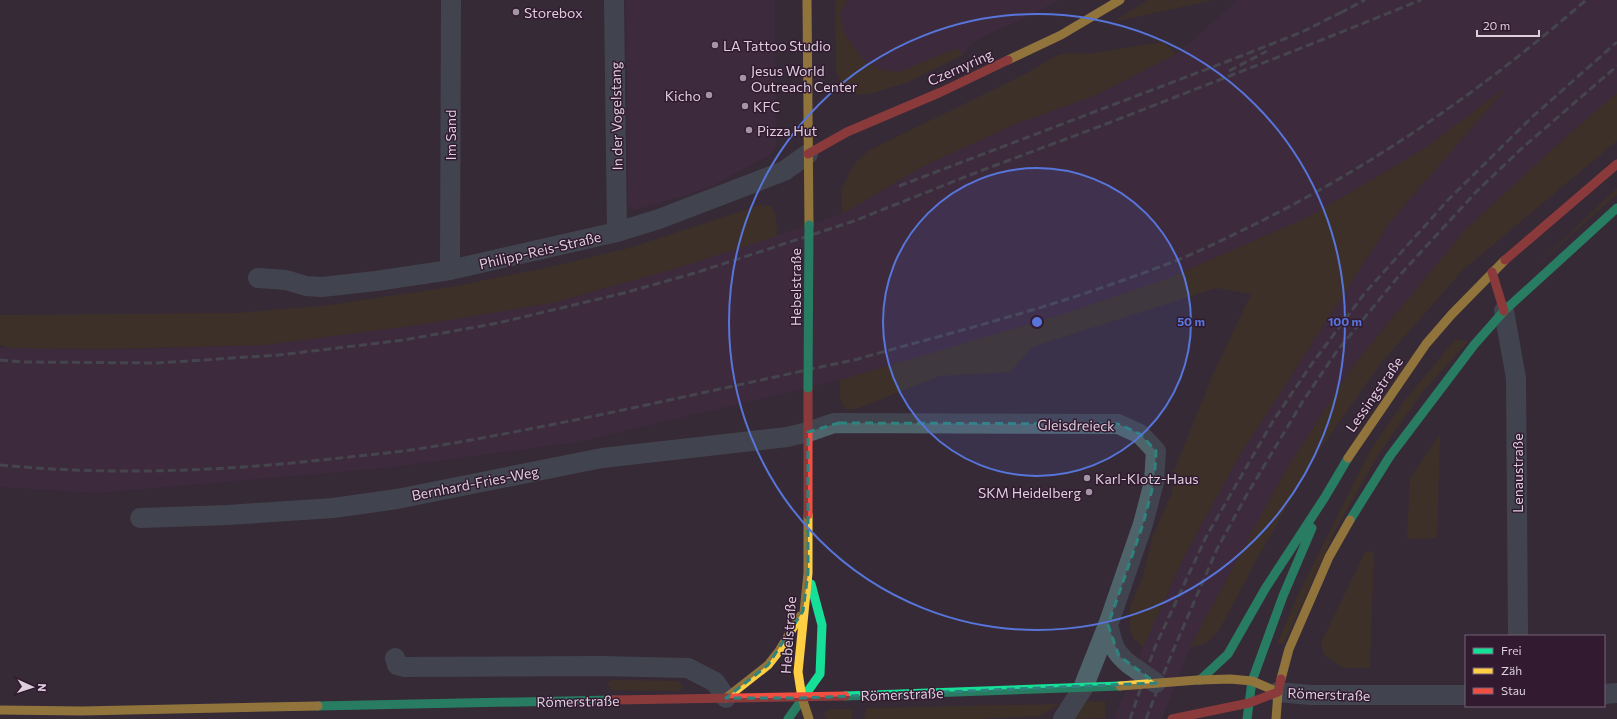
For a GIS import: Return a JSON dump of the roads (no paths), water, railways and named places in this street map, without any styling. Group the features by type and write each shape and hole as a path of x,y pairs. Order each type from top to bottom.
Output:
{"main road":[{"name":"Hebelstraße","path":"807,0 809,225 808,573 798,672 802,698 809,719"},
{"name":"Czernyring","path":"808,154 847,132 954,86 1048,41 1105,10 1120,0"},
{"name":"Lessingstraße","path":"1247,719 1252,682 1284,596 1325,496 1354,447 1426,344 1452,314 1492,272 1617,164"},
{"path":"1276,719 1278,692 1282,670 1295,635 1329,557 1358,505 1390,456 1474,345 1504,311 1617,208"},
{"path":"1492,272 1504,311"},
{"path":"1199,680 1228,654 1265,589 1325,496"},
{"name":"Hebelstraße","path":"788,719 820,674 822,625 808,573"},
{"path":"726,698 768,666 779,651 803,611"},
{"name":"Römerstraße","path":"0,710 82,711 726,698 802,698 1083,688 1230,679 1252,682 1278,692"},
{"name":"Römerstraße","path":"1172,719 1249,703 1278,692"}],"street":[{"name":"Im Sand","path":"450,0 450,270"},
{"name":"In der Vogelstang","path":"614,0 617,232"},
{"name":"Philipp-Reis-Straße","path":"258,278 286,280 306,286 322,287 450,270 617,232 659,219 784,171 808,154"},
{"name":"Lenaustraße","path":"1504,311 1516,378 1518,635"},
{"name":"Gleisdreieck","path":"808,432 834,423 1118,424 1140,434 1156,451 1154,482 1143,524 1108,625 1083,688 1062,719"},
{"name":"Bernhard-Fries-Weg","path":"140,518 250,514 340,507 397,499 602,458 787,437 808,432"},
{"path":"1108,625 1113,644 1119,656 1156,683"},
{"path":"395,658 397,665 405,667 600,666 688,668 715,682 726,698"},
{"name":"Römerstraße","path":"1278,692 1311,695 1465,696"},
{"path":"1605,694 1617,693"}],"railway":[{"path":"1340,13 1365,0"},
{"path":"0,360 24,362 157,363 279,355 404,340 498,323 624,293 695,273 854,221 1304,47 1421,0"},
{"path":"0,465 127,471 213,469 298,462 418,449 473,440 639,407 858,359 1062,301 1102,288 1212,245 1287,208 1333,182 1378,156 1464,97 1506,66 1586,0"},
{"path":"899,186 1231,60 1302,32 1344,11"},
{"path":"1130,719 1155,647 1206,537 1273,421 1311,365 1364,294 1448,200 1531,118 1617,42"},
{"path":"1229,71 1267,51"},
{"path":"1146,719 1172,653 1217,549 1246,496 1303,401 1337,351 1398,277 1476,192 1521,149 1617,66"}],"place":[{"name":"Storebox","path":"516,12"},
{"name":"LA Tattoo Studio","path":"715,45"},
{"name":"Jesus World Outreach Center","path":"743,78"},
{"name":"Kicho","path":"709,95"},
{"name":"KFC","path":"745,106"},
{"name":"Pizza Hut","path":"749,130"},
{"name":"Karl-Klotz-Haus","path":"1087,478"},
{"name":"SKM Heidelberg","path":"1089,492"}]}
